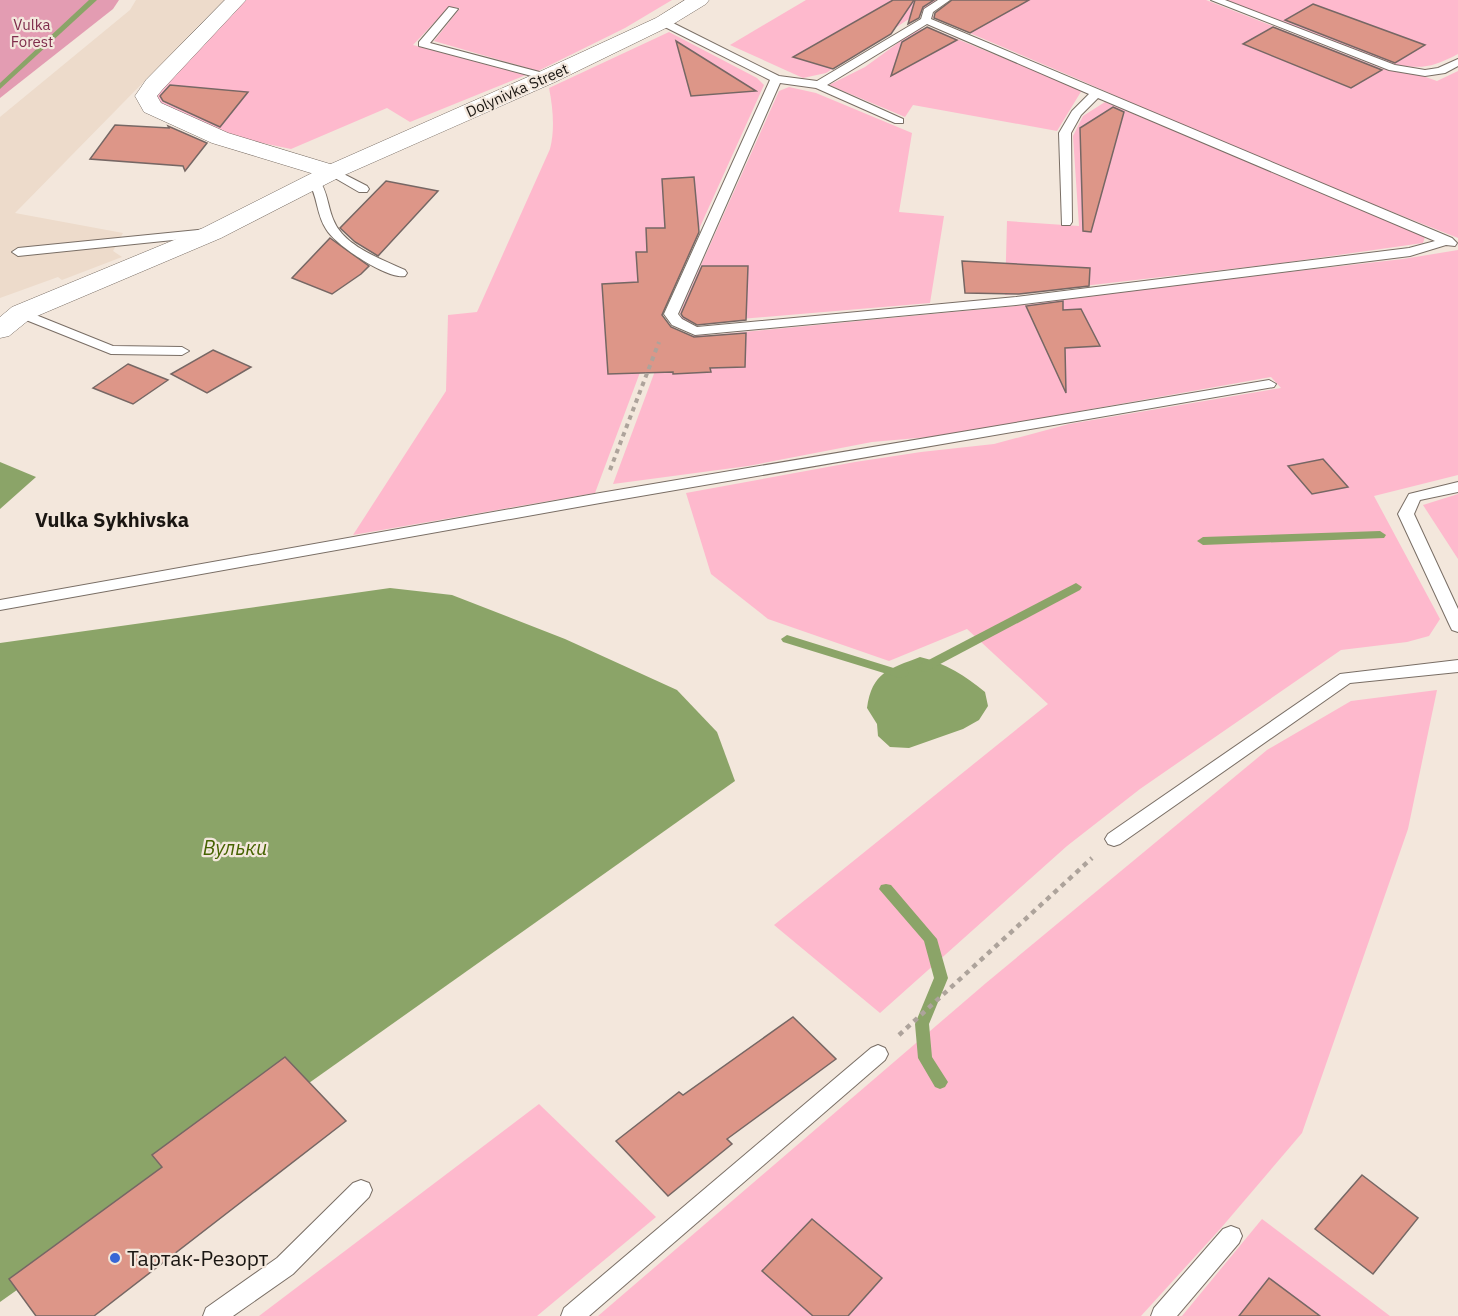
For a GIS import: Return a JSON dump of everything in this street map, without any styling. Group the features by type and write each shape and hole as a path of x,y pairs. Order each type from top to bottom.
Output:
{"street":[{"path":"236,0 154,84 146,96 152,107 220,138 323,177"},
{"name":"Dolynivka Street","path":"0,330 21,313 212,232 323,177 547,77 663,22 699,0"}],"lane":[{"path":"819,85 926,20 928,11 945,0"},
{"path":"1216,0 1394,68 1425,73 1441,71 1458,62"},
{"path":"453,9 423,44 547,77"},
{"path":"926,20 1453,243"},
{"path":"663,22 776,79 819,85 899,121"},
{"path":"776,79 671,314 677,322 695,331 1017,301 1410,252 1453,243"},
{"path":"1066,222 1065,134 1076,113 1096,93"},
{"path":"363,189 323,177 322,191 327,222 344,243 401,273"},
{"path":"18,252 212,232"},
{"path":"21,313 111,350 182,351"},
{"path":"0,604 600,498 1269,384"},
{"path":"1458,487 1414,497 1406,514 1458,626"},
{"path":"1114,839 1346,678 1458,666"},
{"path":"572,1316 878,1054"},
{"path":"214,1316 285,1266 361,1190"},
{"path":"1162,1316 1231,1236"}],"path":[{"path":"600,498 663,334 677,322"},
{"path":"878,1054 1114,839"}],"shaded area":[{"path":"136,0 224,0 15,213 123,233 113,251 122,257 62,280 58,277 0,298 0,117 130,10"},
{"path":"244,0 672,0 625,28 538,71 434,41 460,8 449,7 413,45 526,75 410,122 387,108 291,149 233,137 158,103 154,92"},
{"path":"806,0 938,0 826,73 803,78 730,45"},
{"path":"957,0 1206,0 1383,69 1420,75 1437,81 1458,71 1458,238 1246,154 932,17"},
{"path":"1223,0 1458,0 1458,54 1428,66 1396,65"},
{"path":"917,29 935,30 1082,90 1057,131 913,105 905,117 829,85 865,67"},
{"path":"669,32 757,78 764,85 667,300 595,493 353,535 446,391 448,315 477,312 550,149 553,119 549,88"},
{"path":"789,87 816,93 912,133 899,212 944,216 930,303 693,323 682,321 680,312 779,91"},
{"path":"1105,102 1417,232 1425,237 1423,243 1275,264 1005,295 1007,221 1079,226 1073,136 1083,116"},
{"path":"1458,250 1458,475 1374,496 1440,619 1429,636 1407,642 1341,650 1140,789 1067,846 880,1013 774,925 1048,704 967,629 889,661 768,619 711,574 686,493 855,462 994,444 1069,424 1281,388 1271,377 940,436 872,442 748,466 613,484 668,336 713,335 1025,305 1136,289 1403,259"},
{"path":"1458,494 1458,559 1423,505"},
{"path":"1437,690 1408,829 1302,1133 1221,1228 1141,1316 598,1316 986,983 1267,750 1351,701"},
{"path":"539,1104 656,1217 537,1316 259,1316"},
{"path":"1262,1219 1390,1316 1182,1316"}],"green space":[{"name":"Vulka Forest","path":"0,0 119,0 113,9 0,98"}],"water":[{"path":"0,462 36,477 0,509"},
{"name":"Вульки","path":"390,588 452,595 565,639 677,690 717,732 735,781 0,1302 0,643"},
{"path":"920,657 947,666 970,681 985,692 988,706 979,720 963,729 909,748 890,747 878,736 877,724 867,708 869,696 878,679 884,674"}],"building":[{"path":"893,0 914,0 891,34 833,69 793,57"},
{"path":"915,0 934,0 923,7 919,18 908,24"},
{"path":"952,0 1029,0 970,33 934,18 935,13"},
{"path":"1313,4 1425,45 1395,63 1285,20"},
{"path":"927,27 957,40 891,76 902,42"},
{"path":"1273,27 1382,70 1351,88 1243,44"},
{"path":"676,41 756,91 691,96"},
{"path":"170,85 248,92 220,127 163,101 160,96"},
{"path":"1113,107 1124,112 1091,232 1083,231 1080,128"},
{"path":"115,125 169,128 168,126 207,143 185,171 183,166 90,159"},
{"path":"694,177 699,232 662,315 671,327 694,337 746,333 745,367 710,368 711,372 673,374 673,372 608,374 602,284 638,282 636,252 647,252 646,228 665,228 662,179"},
{"path":"386,181 438,191 378,256 355,242 340,228"},
{"path":"330,238 369,266 332,294 292,278"},
{"path":"962,261 1090,268 1089,286 1019,294 965,293"},
{"path":"702,266 748,266 746,320 697,325 683,317 681,314"},
{"path":"1063,301 1063,310 1081,309 1100,346 1065,348 1066,393 1026,306"},
{"path":"213,350 251,367 207,393 171,374"},
{"path":"128,364 168,380 133,404 93,388"},
{"path":"1323,459 1348,487 1312,494 1288,466"},
{"path":"793,1017 836,1059 727,1139 732,1144 668,1196 616,1141 679,1092 683,1095"},
{"path":"285,1057 346,1121 94,1316 36,1316 9,1279 162,1167 152,1155"},
{"path":"1362,1175 1418,1218 1373,1274 1315,1229"},
{"path":"812,1219 882,1278 848,1316 813,1316 762,1271"},
{"path":"1269,1278 1320,1316 1239,1316"}],"waterway":[{"path":"0,87 93,0"},
{"path":"1203,541 1380,535"},
{"path":"923,668 1076,587"},
{"path":"787,639 900,674 903,673"},
{"path":"886,889 930,939 941,978 922,1024 925,1058 940,1082"}],"place":[{"name":"Тартак-Резорт","path":"115,1258"}],"district":[{"name":"Vulka Sykhivska","path":"112,519"}]}
